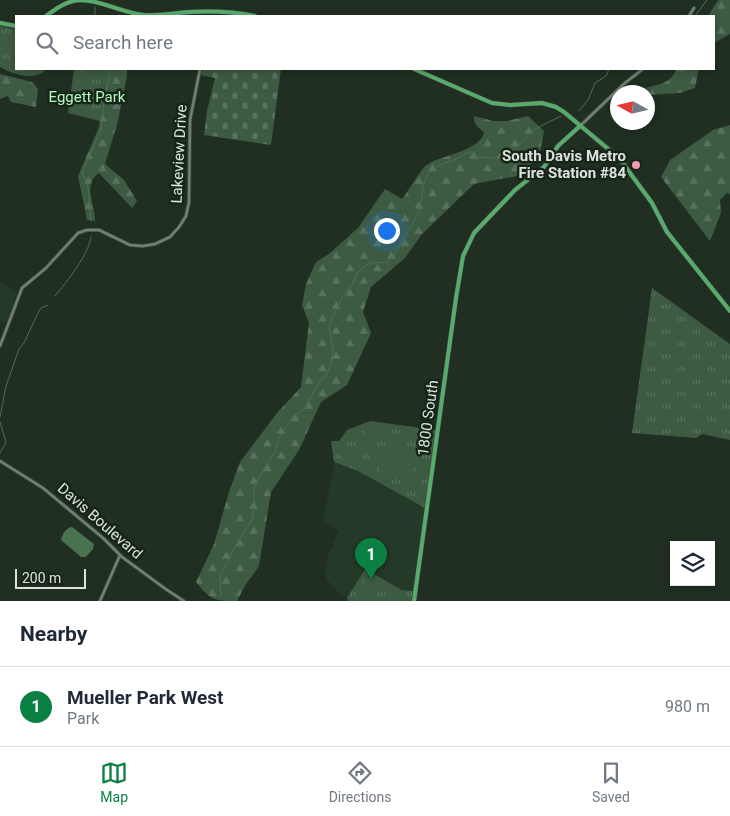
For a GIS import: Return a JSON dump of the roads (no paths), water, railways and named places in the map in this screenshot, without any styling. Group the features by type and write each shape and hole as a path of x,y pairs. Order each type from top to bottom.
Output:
{"main road":[{"path":"47,15 62,5 82,0 95,1 142,14 248,15"},
{"path":"0,23 15,26"},
{"path":"416,70 496,104 537,103 551,106 564,112 619,158 650,200 667,232 730,311"},
{"name":"1800 South","path":"414,601 461,266 465,251 478,227 502,202 541,170 560,143 580,126"}],"street":[{"path":"690,15 694,8"},
{"name":"Lakeview Drive","path":"0,346 22,288 46,268 78,234 87,230 99,230 123,242 143,246 164,240 181,225 187,213 189,202 190,117 200,70"},
{"path":"580,126 625,83 642,70"},
{"name":"Davis Boulevard","path":"0,461 30,478 103,538 120,555 184,601"},
{"path":"100,601 120,555"}],"waterway":[{"path":"696,15 707,0"},
{"path":"95,7 95,15"},
{"path":"91,221 88,187 82,173 101,129 109,70"},
{"path":"579,111 588,100 595,83 606,76 609,70"},
{"path":"221,596 220,576 238,541 252,520 256,482 275,452 279,438 293,417 304,409 320,381 326,376 331,364 333,349 329,325 342,297 352,285 357,273 369,263 387,262 393,257 420,210 423,186 428,174 439,165 454,160 468,152 475,157 495,158 517,146 535,129 561,116"},
{"path":"55,296 82,260 91,237"},
{"path":"0,417 6,386 19,349 24,343 41,308 48,305"},
{"path":"0,422 6,442 0,453"}],"place":[{"name":"South Davis Metro Fire Station #84","path":"636,165"},
{"name":"Mueller Park West","path":"371,579"}],"park label":[{"name":"Eggett Park","path":"87,97"}]}
